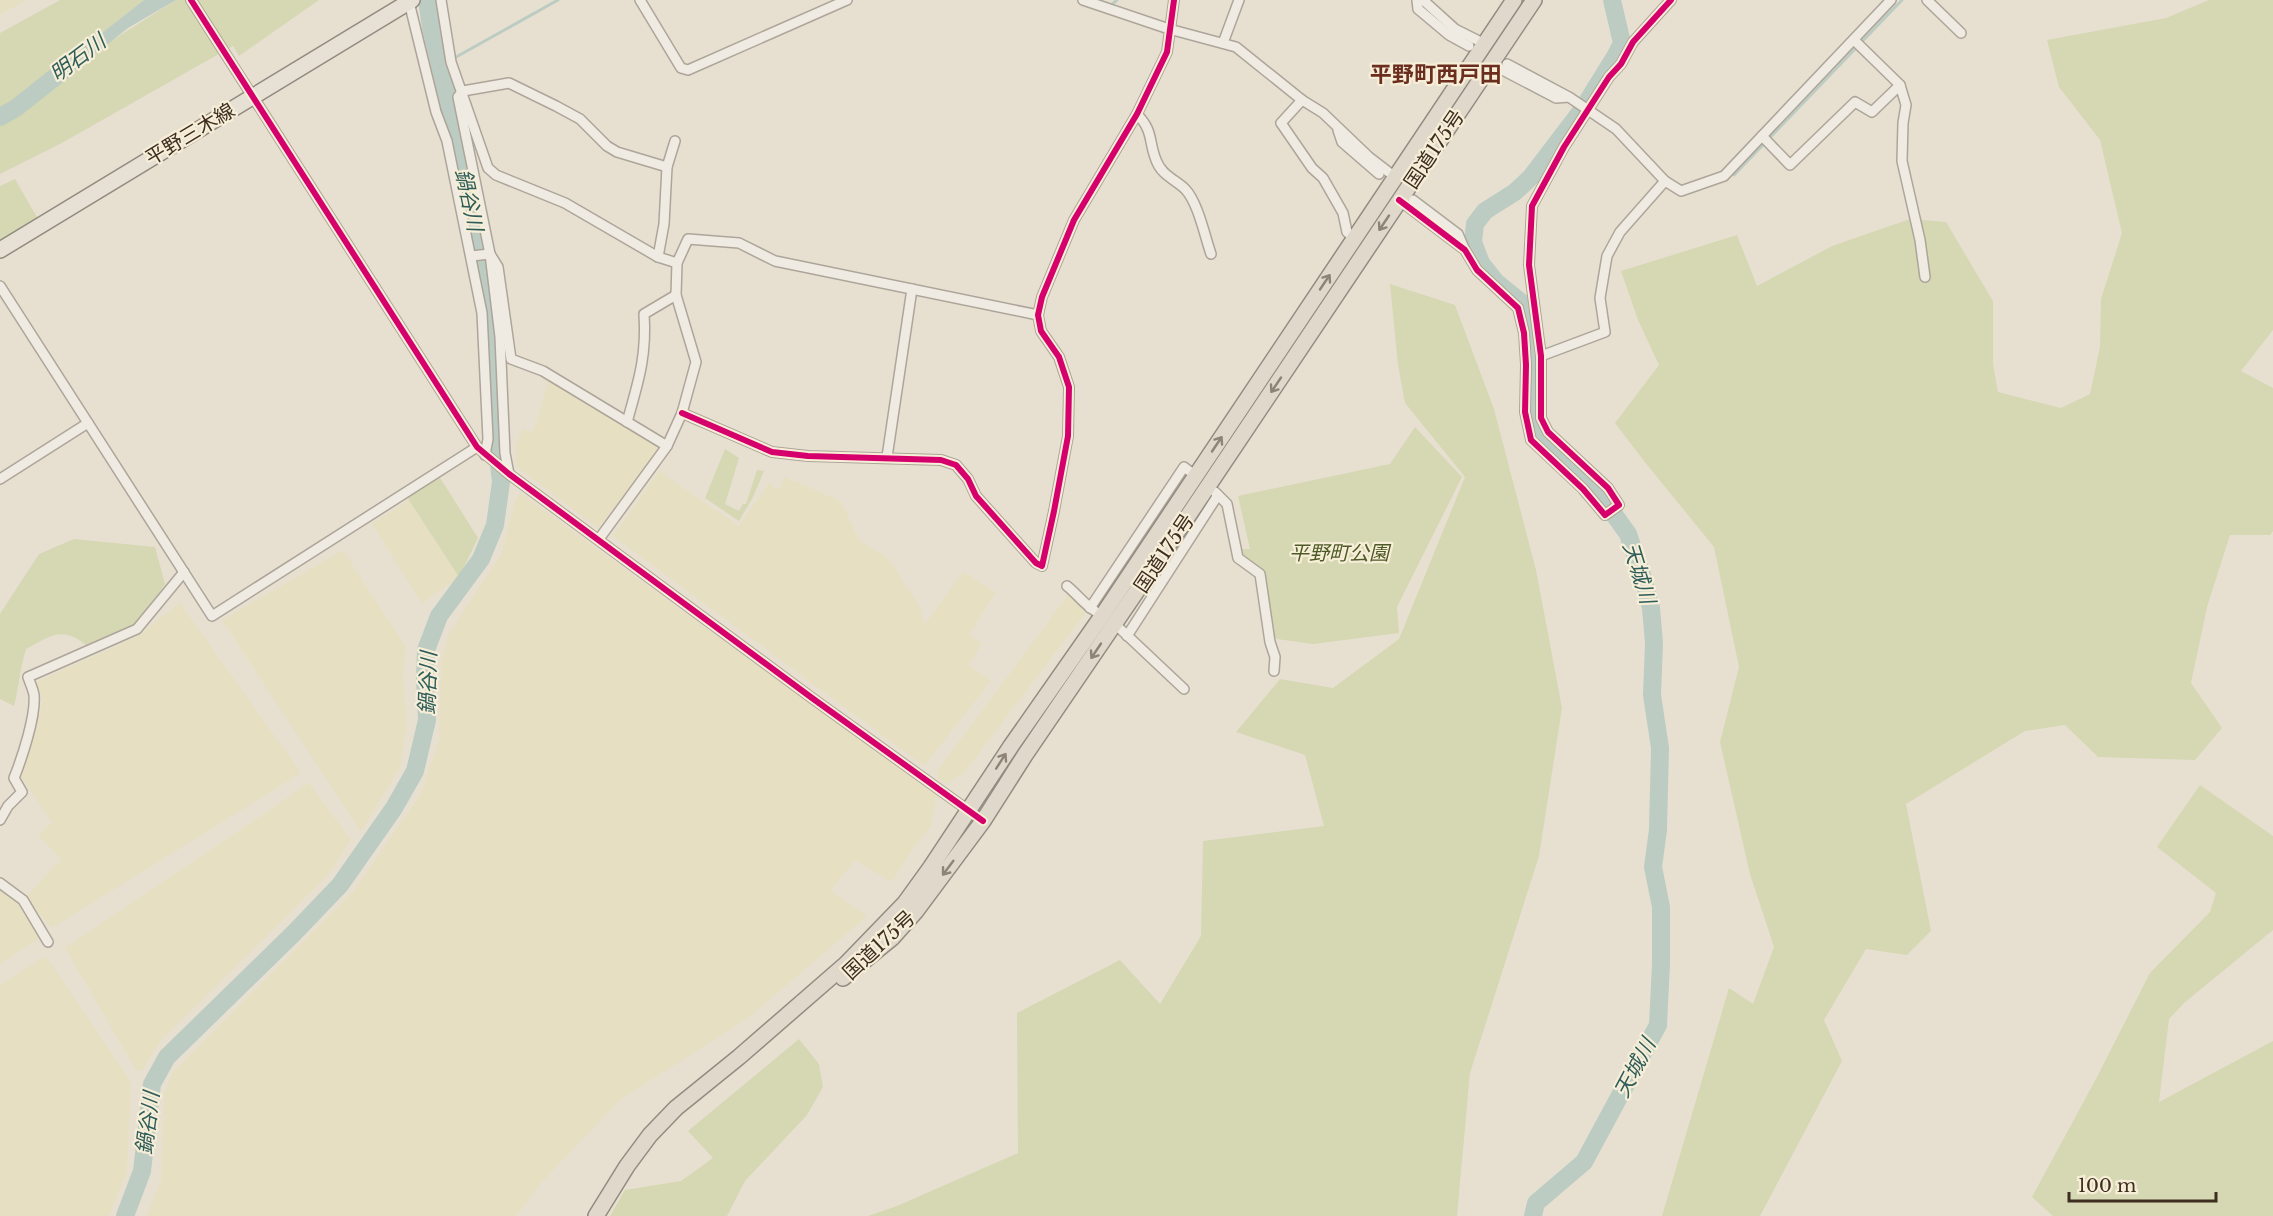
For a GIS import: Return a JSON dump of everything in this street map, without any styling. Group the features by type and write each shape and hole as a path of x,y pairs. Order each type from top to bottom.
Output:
{"highway":[{"name":"国道175号","path":"597,1216 627,1166 650,1135 676,1108 739,1057 846,963 905,903 1102,616 1514,0"},
{"name":"国道175号","path":"739,1057 805,1008 892,938 916,911 983,821 1025,756 1102,616 1213,491 1499,64 1534,0"}],"main road":[{"name":"平野三木線","path":"0,250 411,1"}],"street":[{"path":"192,0 477,447 485,456 812,698 983,821"},
{"path":"441,0 451,62 488,168 496,174 565,203 658,257 677,262"},
{"path":"640,0 681,68 688,70 847,0"},
{"path":"1083,0 1169,29 1236,47 1302,100 1323,113 1369,157 1395,177"},
{"path":"682,413 772,452 808,456 941,460 956,465 968,479 976,495 1036,563 1042,566 1068,436 1069,387 1059,357 1041,331 1038,315 1042,297 1074,220 1137,114 1167,52 1174,0"},
{"path":"1222,43 1239,0"},
{"path":"1417,0 1418,9 1449,35 1469,46"},
{"path":"1423,0 1455,29 1485,44"},
{"path":"1406,200 1458,234 1464,250 1477,270 1518,308 1524,333 1525,412 1531,440 1583,489 1605,515 1619,505 1608,488 1548,432 1540,418 1541,356 1529,265 1532,206 1564,147 1609,77 1621,64 1633,42 1671,0"},
{"path":"1499,64 1569,97 1616,129 1665,181 1681,191 1724,176 1891,0"},
{"path":"1927,0 1961,33"},
{"path":"411,1 436,112 447,141 482,313 488,439 485,456"},
{"path":"1854,40 1900,85 1906,105 1902,161 1920,240 1925,277"},
{"path":"1499,64 1556,98 1569,97"},
{"path":"509,474 505,453 500,337 490,254 458,97 463,91 509,83 580,119 607,146 617,152 667,167"},
{"path":"1762,136 1790,165 1855,102 1872,112 1900,85"},
{"path":"1302,100 1281,123 1312,168 1323,178 1343,213 1347,232 1354,238"},
{"path":"1137,114 1148,126 1156,162 1169,180 1186,190 1197,212 1211,254"},
{"path":"1337,126 1342,142 1379,174"},
{"path":"658,257 664,224 667,167 675,141"},
{"path":"1541,356 1605,332 1600,298 1607,256 1620,232 1665,181"},
{"path":"1406,200 1464,250"},
{"path":"599,539 666,446 682,413 696,362 676,295 677,262 688,239 739,243 775,261 1038,315"},
{"path":"471,256 490,254"},
{"path":"490,254 498,267 511,359 543,371 666,446"},
{"path":"0,286 212,616 477,447"},
{"path":"887,457 912,289"},
{"path":"627,422 644,361 646,339 644,314 676,295"},
{"path":"1524,333 1537,330"},
{"path":"0,478 87,423"},
{"path":"1127,636 1213,491 1227,504 1238,558 1260,574 1270,642 1275,657 1274,671"},
{"path":"0,820 8,806 22,792 14,778 23,757 31,718 34,695 28,677 137,629 184,572"},
{"path":"1067,586 1127,636 1184,689"},
{"path":"0,883 23,900 48,942"}],"shaded area":[{"path":"0,0 26,0 0,15"},
{"path":"549,380 660,445 598,528 516,466 515,447 523,429 533,432"},
{"path":"659,471 739,526 769,483 779,490 784,477 841,501 860,542 886,556 919,606 925,624 963,572 996,592 969,635 982,643 968,665 991,681 924,766 613,536"},
{"path":"520,493 937,796 931,825 892,882 855,860 830,891 867,916 747,1019 620,1100 542,1182 516,1216 146,1216 161,1181 164,1094 172,1073 353,892 420,795 439,741 441,662 448,636 501,554 515,501"},
{"path":"409,500 459,577 422,603 372,524"},
{"path":"343,550 406,647 403,675 407,726 400,767 361,832 222,620"},
{"path":"1069,594 1087,611 963,774 947,784 938,779 937,771"},
{"path":"180,603 301,773 52,928 25,898 61,859 38,835 52,822 20,775 43,700 36,682 136,637"},
{"path":"309,783 351,840 329,874 162,1039 142,1070 136,1070 65,948"},
{"path":"0,889 19,903 39,934 37,940 0,964"},
{"path":"46,956 131,1082 127,1172 109,1216 0,1216 0,985"}],"green space":[{"path":"60,0 144,0 65,62 46,82 176,0 319,0 239,56 233,46 60,144 0,174 0,33"},
{"path":"2209,0 2273,0 2273,330 2241,371 2273,388 2273,531 2270,535 2230,535 2207,607 2191,683 2222,728 2195,760 2098,757 2065,725 2025,731 1906,804 1931,931 1907,955 1866,949 1824,1020 1842,1061 1760,1216 1662,1216 1729,988 1753,1004 1774,947 1750,874 1720,742 1739,667 1714,547 1615,423 1659,365 1638,320 1621,271 1737,235 1757,286 1832,246 1910,219 1946,222 1993,301 1993,364 1998,392 2061,408 2090,394 2100,347 2101,299 2122,233 2100,140 2059,87 2047,40 2166,18"},
{"path":"15,179 38,219 0,242 0,186"},
{"path":"1390,284 1455,305 1494,409 1536,570 1562,708 1539,856 1470,1073 1457,1216 868,1216 897,1206 1018,1153 1017,1013 1120,960 1160,1004 1201,936 1203,841 1324,826 1305,755 1236,732 1280,679 1333,688 1399,639 1465,477 1405,403 1398,365"},
{"name":"平野町公園","path":"1415,427 1462,477 1397,607 1399,633 1313,644 1277,639 1272,634 1264,571 1244,557 1242,549 1250,549 1238,496 1390,464"},
{"path":"725,449 739,458 725,504 739,511 743,504 746,504 757,470 764,471 739,521 705,498"},
{"path":"439,476 478,538 459,577 407,497"},
{"path":"74,539 155,547 165,584 143,616 132,627 87,646 63,634 50,637 26,649 14,706 0,699 0,614 39,554"},
{"path":"2200,785 2273,836 2273,930 2184,1003 2169,1019 2159,1102 2273,1041 2273,1216 2053,1216 2032,1197 2150,973 2210,912 2216,893 2157,847"},
{"path":"799,1039 819,1064 823,1087 807,1115 745,1181 727,1216 610,1216 625,1190 681,1181 713,1158 688,1131"}],"water":[{"path":"144,0 176,0 128,28 50,90 46,82 65,62"}],"waterway":[{"name":"鍋谷川","path":"125,1216 142,1171 152,1084 167,1057 340,885 394,808 415,771 427,720 426,650 439,616 481,559 495,525 501,482 495,427 492,337 482,265 427,0"},
{"path":"440,66 558,0"},
{"path":"1098,0 1111,5 1117,0"},
{"name":"天城川","path":"1533,1216 1536,1203 1584,1162 1658,1025 1661,907 1653,867 1658,830 1660,748 1652,695 1654,643 1651,608 1628,534 1585,479 1539,436 1534,419 1534,361 1523,304 1496,282 1481,263 1473,242 1475,224 1485,211 1515,192 1531,177 1582,110 1616,55 1622,43 1612,0"},
{"path":"1734,175 1902,0"},
{"name":"明石川","path":"0,117 16,108 64,70"}],"cycle path":[{"path":"191,0 477,447 509,474 812,698 983,821"},
{"path":"682,413 772,452 808,456 941,460 956,465 968,479 976,496 1036,563 1042,566 1068,436 1069,387 1059,357 1041,331 1038,315 1042,297 1074,220 1137,114 1167,52 1174,0"},
{"path":"1399,200 1465,250 1477,270 1518,308 1524,333 1525,412 1531,440 1583,489 1605,515 1619,505 1608,488 1548,432 1541,418 1541,356 1529,265 1532,206 1564,147 1609,77 1621,64 1633,42 1671,0"}],"district":[{"name":"平野町西戸田","path":"1436,74"}]}
